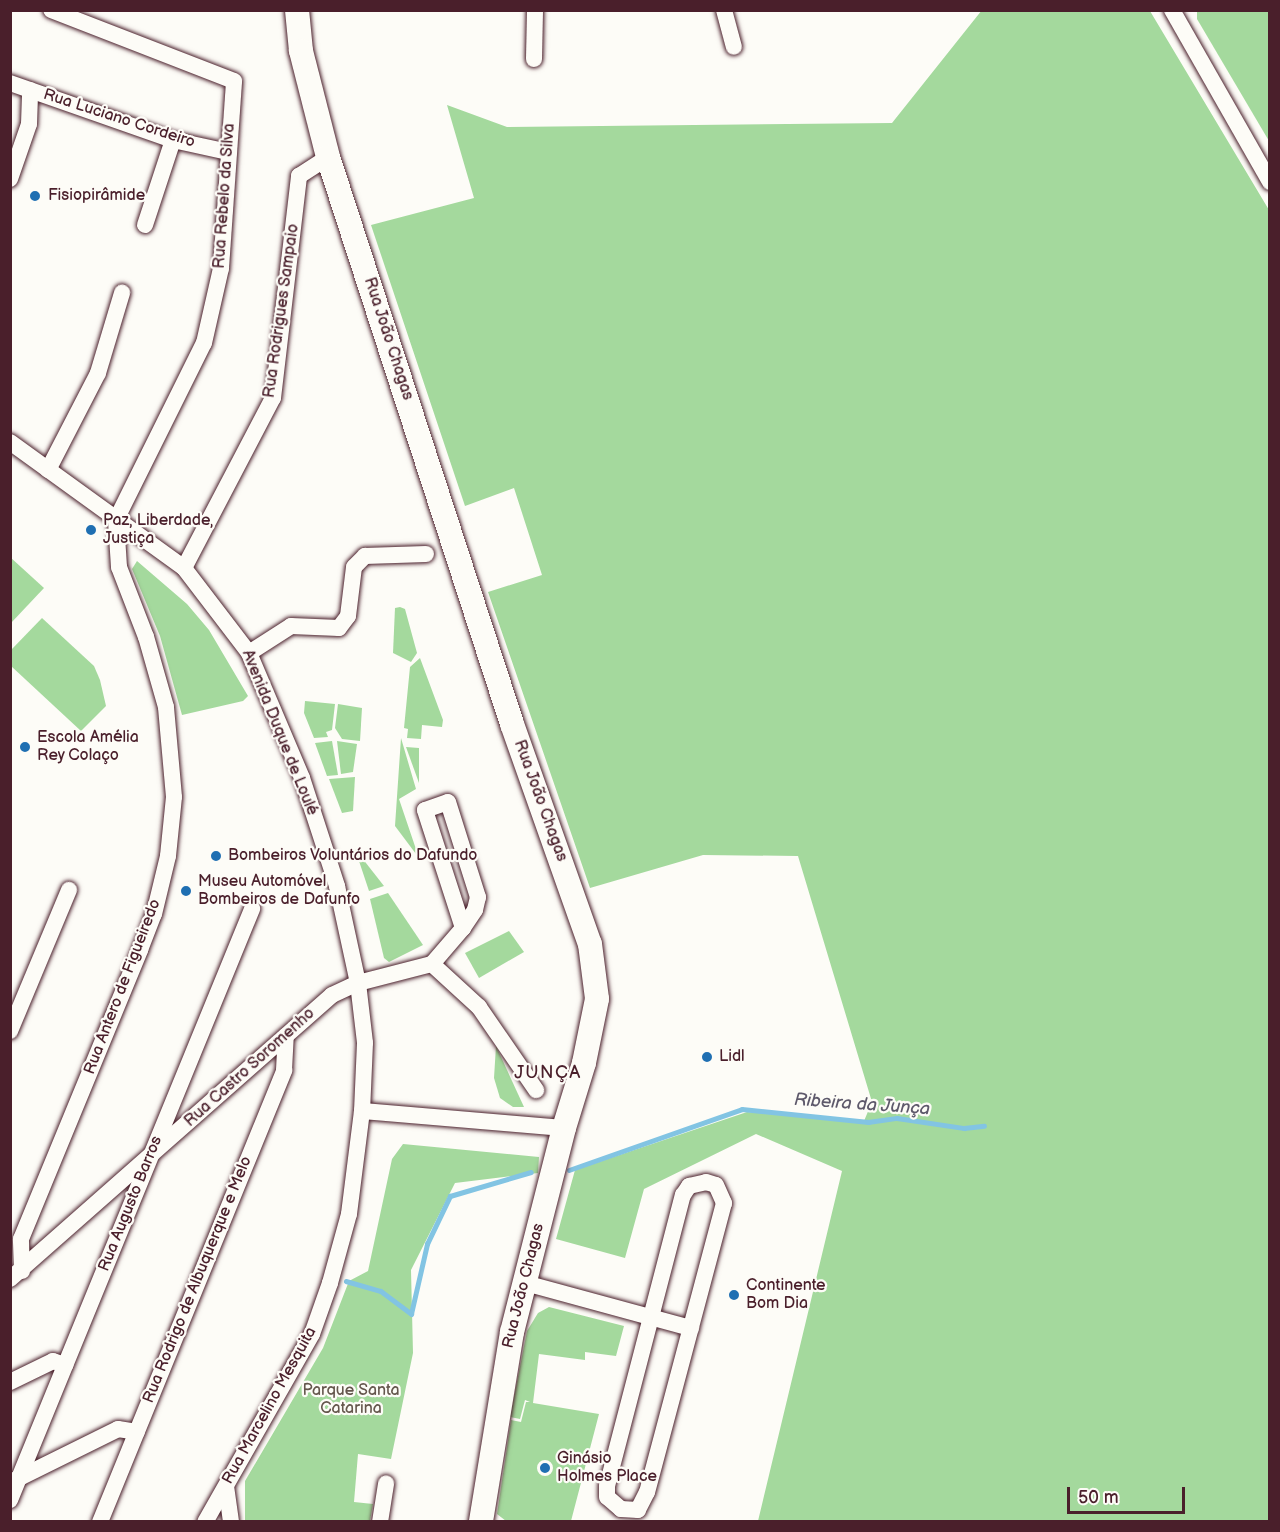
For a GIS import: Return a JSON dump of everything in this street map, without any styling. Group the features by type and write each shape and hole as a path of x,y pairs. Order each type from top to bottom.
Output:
{"street":[{"name":"Rua João Chagas","path":"297,10 301,51 314,93 328,157 512,724 590,944 597,999 584,1064 564,1128 503,1373 481,1521"},
{"name":"Rua João Chagas","path":"312,10 314,93"},
{"path":"534,59 535,10"},
{"path":"724,10 734,46"},
{"name":"Rua Rebelo da Silva","path":"51,12 234,81 221,268 204,343 116,519"},
{"path":"1176,14 1269,182"},
{"name":"Rua Luciano Cordeiro","path":"10,82 173,140 228,152"},
{"path":"10,179 29,124 30,90"},
{"path":"145,225 173,140"},
{"name":"Rua Rodrigues Sampaio","path":"184,568 273,398 299,176 328,157"},
{"path":"48,470 98,373 122,293"},
{"name":"Avenida Duque de Loulé","path":"10,442 184,568 249,653 305,789 337,886 358,983 365,1044 362,1112"},
{"name":"Rua Antero de Figueiredo","path":"16,1275 21,1239 154,914 168,856 174,797 166,707 146,637 118,567 116,519"},
{"path":"249,653 291,626 339,628 348,616 354,567 365,556 426,554"},
{"path":"358,983 432,964 463,928 475,910 477,897 448,802 425,810 463,928"},
{"path":"10,1031 69,890"},
{"name":"Rua Augusto Barros","path":"10,1500 15,1480 65,1365 252,909"},
{"path":"432,964 479,1007 536,1090"},
{"name":"Rua Castro Soromenho","path":"16,1275 332,995 358,983"},
{"name":"Rua Rodrigo de Albuquerque e Melo","path":"100,1521 284,1070 286,1036"},
{"path":"362,1112 564,1128"},
{"name":"Rua Marcelino Mesquita","path":"205,1521 312,1335 349,1214 362,1112"},
{"path":"705,1182 716,1185 724,1203 645,1500 638,1510 621,1509 607,1497 607,1486 651,1317 683,1195 689,1186 705,1182"},
{"path":"525,1283 691,1328"},
{"path":"10,1382 53,1361 65,1365"},
{"path":"15,1480 118,1429 136,1432"},
{"path":"380,1521 386,1483"},
{"path":"226,1486 231,1521"}],"green space":[{"path":"982,10 1150,11 1269,210 1269,1521 758,1521 842,1171 756,1134 644,1189 625,1258 556,1239 575,1170 747,1112 864,1121 872,1102 798,856 703,855 590,888 488,592 542,575 514,488 465,506 371,225 474,198 447,105 507,127 892,123"},
{"path":"1197,11 1269,11 1269,141 1197,19"},
{"path":"10,557 44,588 11,623 10,623"},
{"path":"137,561 187,604 209,630 248,696 243,701 182,715 160,636 132,569"},
{"path":"395,608 405,609 417,653 411,662 393,653"},
{"path":"42,618 94,666 100,680 106,706 81,731 11,666 11,650"},
{"path":"420,658 443,720 442,727 422,725 421,739 407,738 408,729 404,728 410,667"},
{"path":"305,701 335,704 332,730 326,732 328,737 314,738 304,713"},
{"path":"338,704 362,708 360,741 342,739 335,728"},
{"path":"401,738 416,789 399,799 419,858 395,826"},
{"path":"332,741 338,775 327,776 315,743"},
{"path":"337,741 357,744 353,772 341,774"},
{"path":"406,747 419,748 419,783"},
{"path":"355,777 353,811 342,813 329,779"},
{"path":"355,849 384,886 369,891"},
{"path":"388,893 423,945 389,962 384,958 370,899"},
{"path":"509,931 524,952 479,978 465,953"},
{"path":"496,1046 524,1107 513,1107 500,1098 494,1078"},
{"name":"Parque Santa Catarina","path":"403,1144 539,1157 538,1173 455,1183 411,1270 413,1353 391,1459 358,1454 354,1502 373,1504 370,1521 245,1521 245,1481 323,1348 349,1281 368,1271 392,1159"},
{"name":"Ginásio Holmes Place","path":"549,1307 624,1326 616,1356 585,1352 585,1360 539,1354 533,1403 599,1414 571,1521 506,1521 497,1514 511,1420 521,1422 526,1402 530,1402 525,1400 520,1419 510,1417 527,1331 538,1313"}],"waterway":[{"name":"Ribeira da Junça","path":"569,1170 742,1109 868,1122 897,1118 964,1128 984,1126"},
{"name":"Ribeira da Junça","path":"346,1281 381,1291 411,1314 427,1244 450,1196 531,1172"}],"place":[{"name":"Fisiopirâmide","path":"35,196"},
{"name":"Paz, Liberdade, Justiça","path":"91,530"},
{"name":"Escola Amélia Rey Colaço","path":"25,747"},
{"name":"Bombeiros Voluntários do Dafundo","path":"216,856"},
{"name":"Museu Automóvel Bombeiros de Dafunfo","path":"186,891"},
{"name":"Lidl","path":"707,1057"},
{"name":"Continente Bom Dia","path":"734,1295"},
{"name":"Ginásio Holmes Place","path":"545,1468"}],"district":[{"name":"JUNÇA","path":"548,1073"}]}
